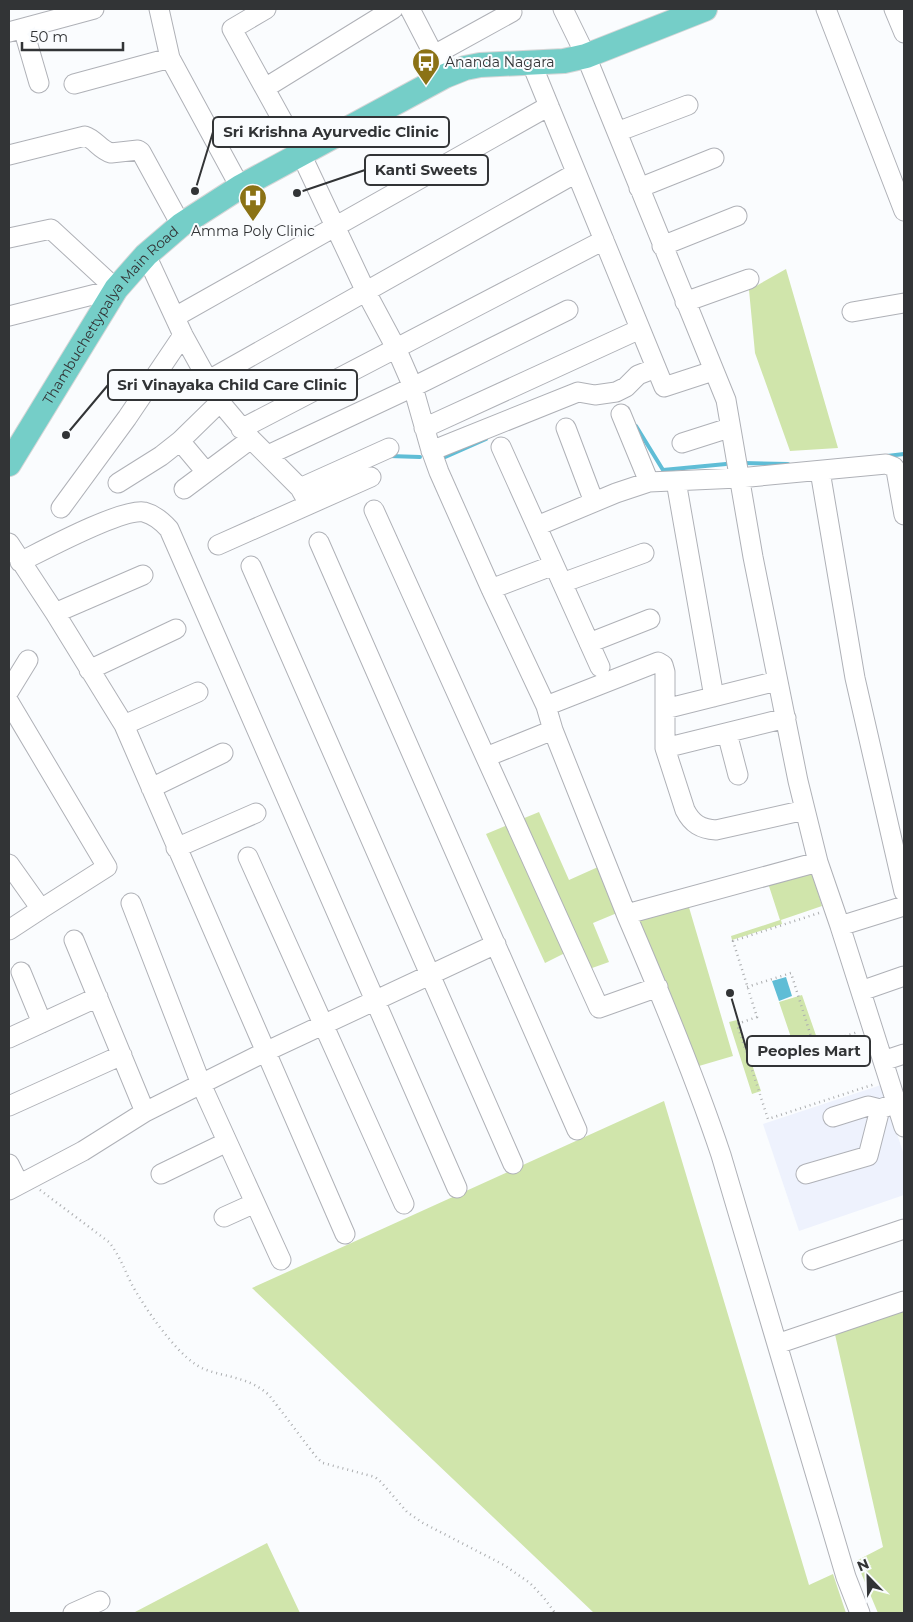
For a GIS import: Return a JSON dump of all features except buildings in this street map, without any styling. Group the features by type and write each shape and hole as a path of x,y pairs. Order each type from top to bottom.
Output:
{"main road":[{"name":"Thambuchettypalya Main Road","path":"12,454 116,289 146,254 181,225 240,187 301,154 440,66 465,68 480,65 564,61 586,56 705,9"}],"street":[{"path":"39,84 16,30 53,14 94,9"},
{"path":"159,9 170,58 240,187"},
{"path":"266,9 232,29 301,154 366,292 396,348 413,387 431,451 439,472 491,590 546,706 553,730 702,1096 846,1577 860,1613"},
{"path":"264,88 394,9"},
{"path":"410,9 440,66 512,12"},
{"path":"564,9 586,56 726,400 729,428 777,681 780,719 798,781 800,811 840,926 883,1062 888,1106 868,1156 806,1174"},
{"path":"826,9 904,211"},
{"path":"894,9 904,33"},
{"path":"74,84 170,58"},
{"path":"531,62 664,387 713,370"},
{"path":"175,317 549,106"},
{"path":"617,132 688,106"},
{"path":"9,155 85,136 90,137 107,152 138,150 141,152 181,225"},
{"path":"639,188 714,158"},
{"path":"207,381 576,172"},
{"path":"662,246 737,216"},
{"path":"9,238 51,229 116,289"},
{"path":"184,489 206,472 246,434 396,348 604,240"},
{"path":"146,254 183,336 220,402 246,434 305,496"},
{"path":"685,302 749,279"},
{"path":"9,316 116,289"},
{"path":"852,312 904,303"},
{"path":"268,455 413,387 568,310"},
{"path":"424,428 640,329"},
{"path":"61,508 127,418 183,336"},
{"path":"431,451 578,392 595,395 616,392 626,387 638,375 656,368"},
{"path":"118,483 161,456 180,441 220,402"},
{"path":"621,414 649,482"},
{"path":"566,428 594,502"},
{"path":"682,443 729,428"},
{"path":"180,441 206,472"},
{"path":"501,447 600,667"},
{"path":"218,544 389,448"},
{"path":"537,526 649,482 739,478 886,464 894,467 904,515"},
{"path":"820,471 855,678 904,892"},
{"path":"305,496 371,477"},
{"path":"676,481 714,697"},
{"path":"374,510 599,1008 658,988"},
{"path":"20,562 127,513 144,512 155,516 169,530 457,1188"},
{"path":"319,542 577,1130"},
{"path":"9,543 124,725 345,1234"},
{"path":"562,583 644,553"},
{"path":"491,590 554,565"},
{"path":"251,566 513,1164"},
{"path":"55,613 143,576"},
{"path":"589,643 650,619"},
{"path":"89,670 176,629"},
{"path":"9,691 28,660"},
{"path":"546,706 658,662 663,665 665,672 665,748 689,819 705,829 716,830 800,811"},
{"path":"664,709 777,681"},
{"path":"124,725 198,692"},
{"path":"9,702 107,867 9,930"},
{"path":"665,748 780,719"},
{"path":"486,757 553,730"},
{"path":"727,733 738,775"},
{"path":"151,788 223,754"},
{"path":"176,848 256,813"},
{"path":"248,857 404,1204"},
{"path":"627,914 818,862"},
{"path":"9,864 41,909"},
{"path":"131,903 201,1084 281,1260"},
{"path":"840,926 904,906"},
{"path":"74,940 144,1112"},
{"path":"9,1164 18,1185 83,1151 144,1112 265,1052 496,944"},
{"path":"20,972 42,1023"},
{"path":"861,991 904,976"},
{"path":"9,1038 98,997"},
{"path":"883,1062 904,1054"},
{"path":"9,1106 122,1055"},
{"path":"834,1117 868,1106 888,1106"},
{"path":"888,1106 904,1127"},
{"path":"161,1174 227,1142"},
{"path":"224,1217 255,1203"},
{"path":"812,1260 904,1229"},
{"path":"777,1344 904,1301"},
{"path":"73,1613 100,1601"}],"path":[{"path":"821,912 733,941 757,1017 737,1024 768,1119 876,1084"},
{"path":"747,987 791,973 814,1046 860,1032"},
{"path":"18,1185 109,1242 118,1253 145,1307 183,1355 197,1366 217,1374 240,1379 261,1388 270,1395 317,1458 323,1462 375,1477 407,1512 423,1523 504,1565 530,1583 555,1613"}],"shaded area":[{"path":"881,1085 904,1155 904,1195 799,1231 763,1124"}],"green space":[{"path":"786,269 838,448 790,451 755,353 749,290"},
{"path":"539,812 569,880 598,867 617,913 593,923 609,962 578,973 567,952 545,963 486,834"},
{"path":"810,866 822,906 781,920 782,924 732,940 731,936 780,920 767,880"},
{"path":"688,904 733,1056 699,1066 634,918"},
{"path":"802,995 820,1047 797,1055 779,1002"},
{"path":"737,1020 761,1091 752,1094 729,1022"},
{"path":"664,1101 809,1585 833,1574 846,1613 594,1613 252,1288"},
{"path":"904,1306 904,1613 878,1613 856,1561 883,1547 834,1330"},
{"path":"267,1543 300,1613 135,1612"}],"water":[{"path":"786,977 792,996 779,1001 772,981"}],"waterway":[{"path":"636,426 663,470 726,464"},
{"path":"443,458 486,439"},
{"path":"887,456 904,454"},
{"path":"389,456 420,457"},
{"path":"743,463 788,464"}],"place":[{"name":"Ananda Nagara","path":"426,86"},
{"name":"Sri Krishna Ayurvedic Clinic","path":"195,191"},
{"name":"Kanti Sweets","path":"297,193"},
{"name":"Amma Poly Clinic","path":"253,222"},
{"name":"Sri Vinayaka Child Care Clinic","path":"66,435"},
{"name":"Peoples Mart","path":"730,993"}]}
